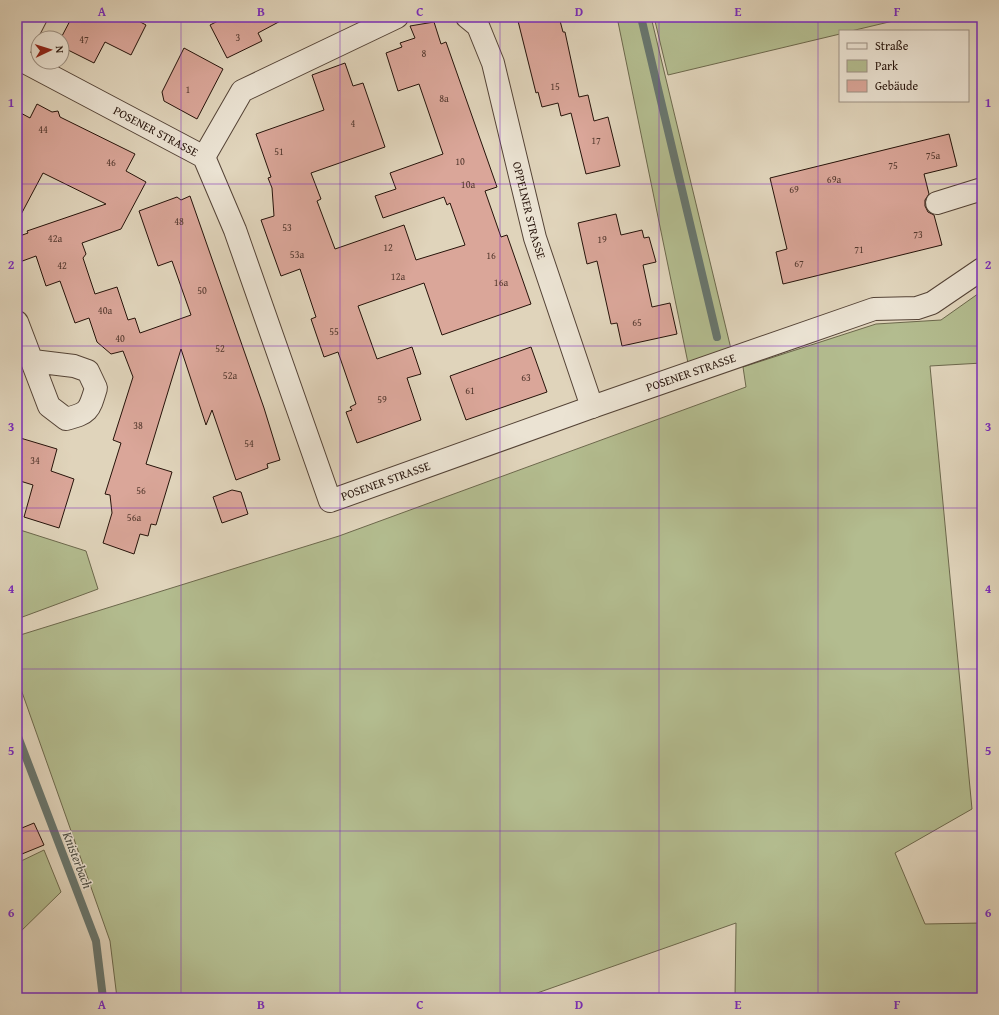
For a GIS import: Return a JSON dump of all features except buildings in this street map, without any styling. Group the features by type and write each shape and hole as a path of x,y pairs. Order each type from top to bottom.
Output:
{"street":[{"path":"17,54 36,17"},
{"path":"204,157 242,91 397,17"},
{"name":"OPPELNER STRASSE","path":"467,17 478,26 493,63 535,238 592,407"},
{"name":"POSENER STRASSE","path":"17,58 204,157 234,230 330,501 592,407 874,309 917,308 932,303 982,269"},
{"path":"937,203 982,189"},
{"path":"17,322 33,361"}],"green space":[{"path":"617,17 651,17 731,349 688,363"},
{"path":"654,17 910,17 855,30 839,30 839,34 668,75"},
{"path":"982,291 982,363 930,366 972,809 895,853 925,924 982,923 982,998 735,998 736,923 523,998 117,998 110,941 17,678 17,636 339,536 746,387 743,367 876,324 941,320"},
{"path":"17,529 86,551 98,589 17,619"},
{"path":"44,850 61,892 17,935 17,863"}],"waterway":[{"path":"641,17 717,337"},
{"name":"Knisterbach","path":"17,734 96,941 103,998"}]}
